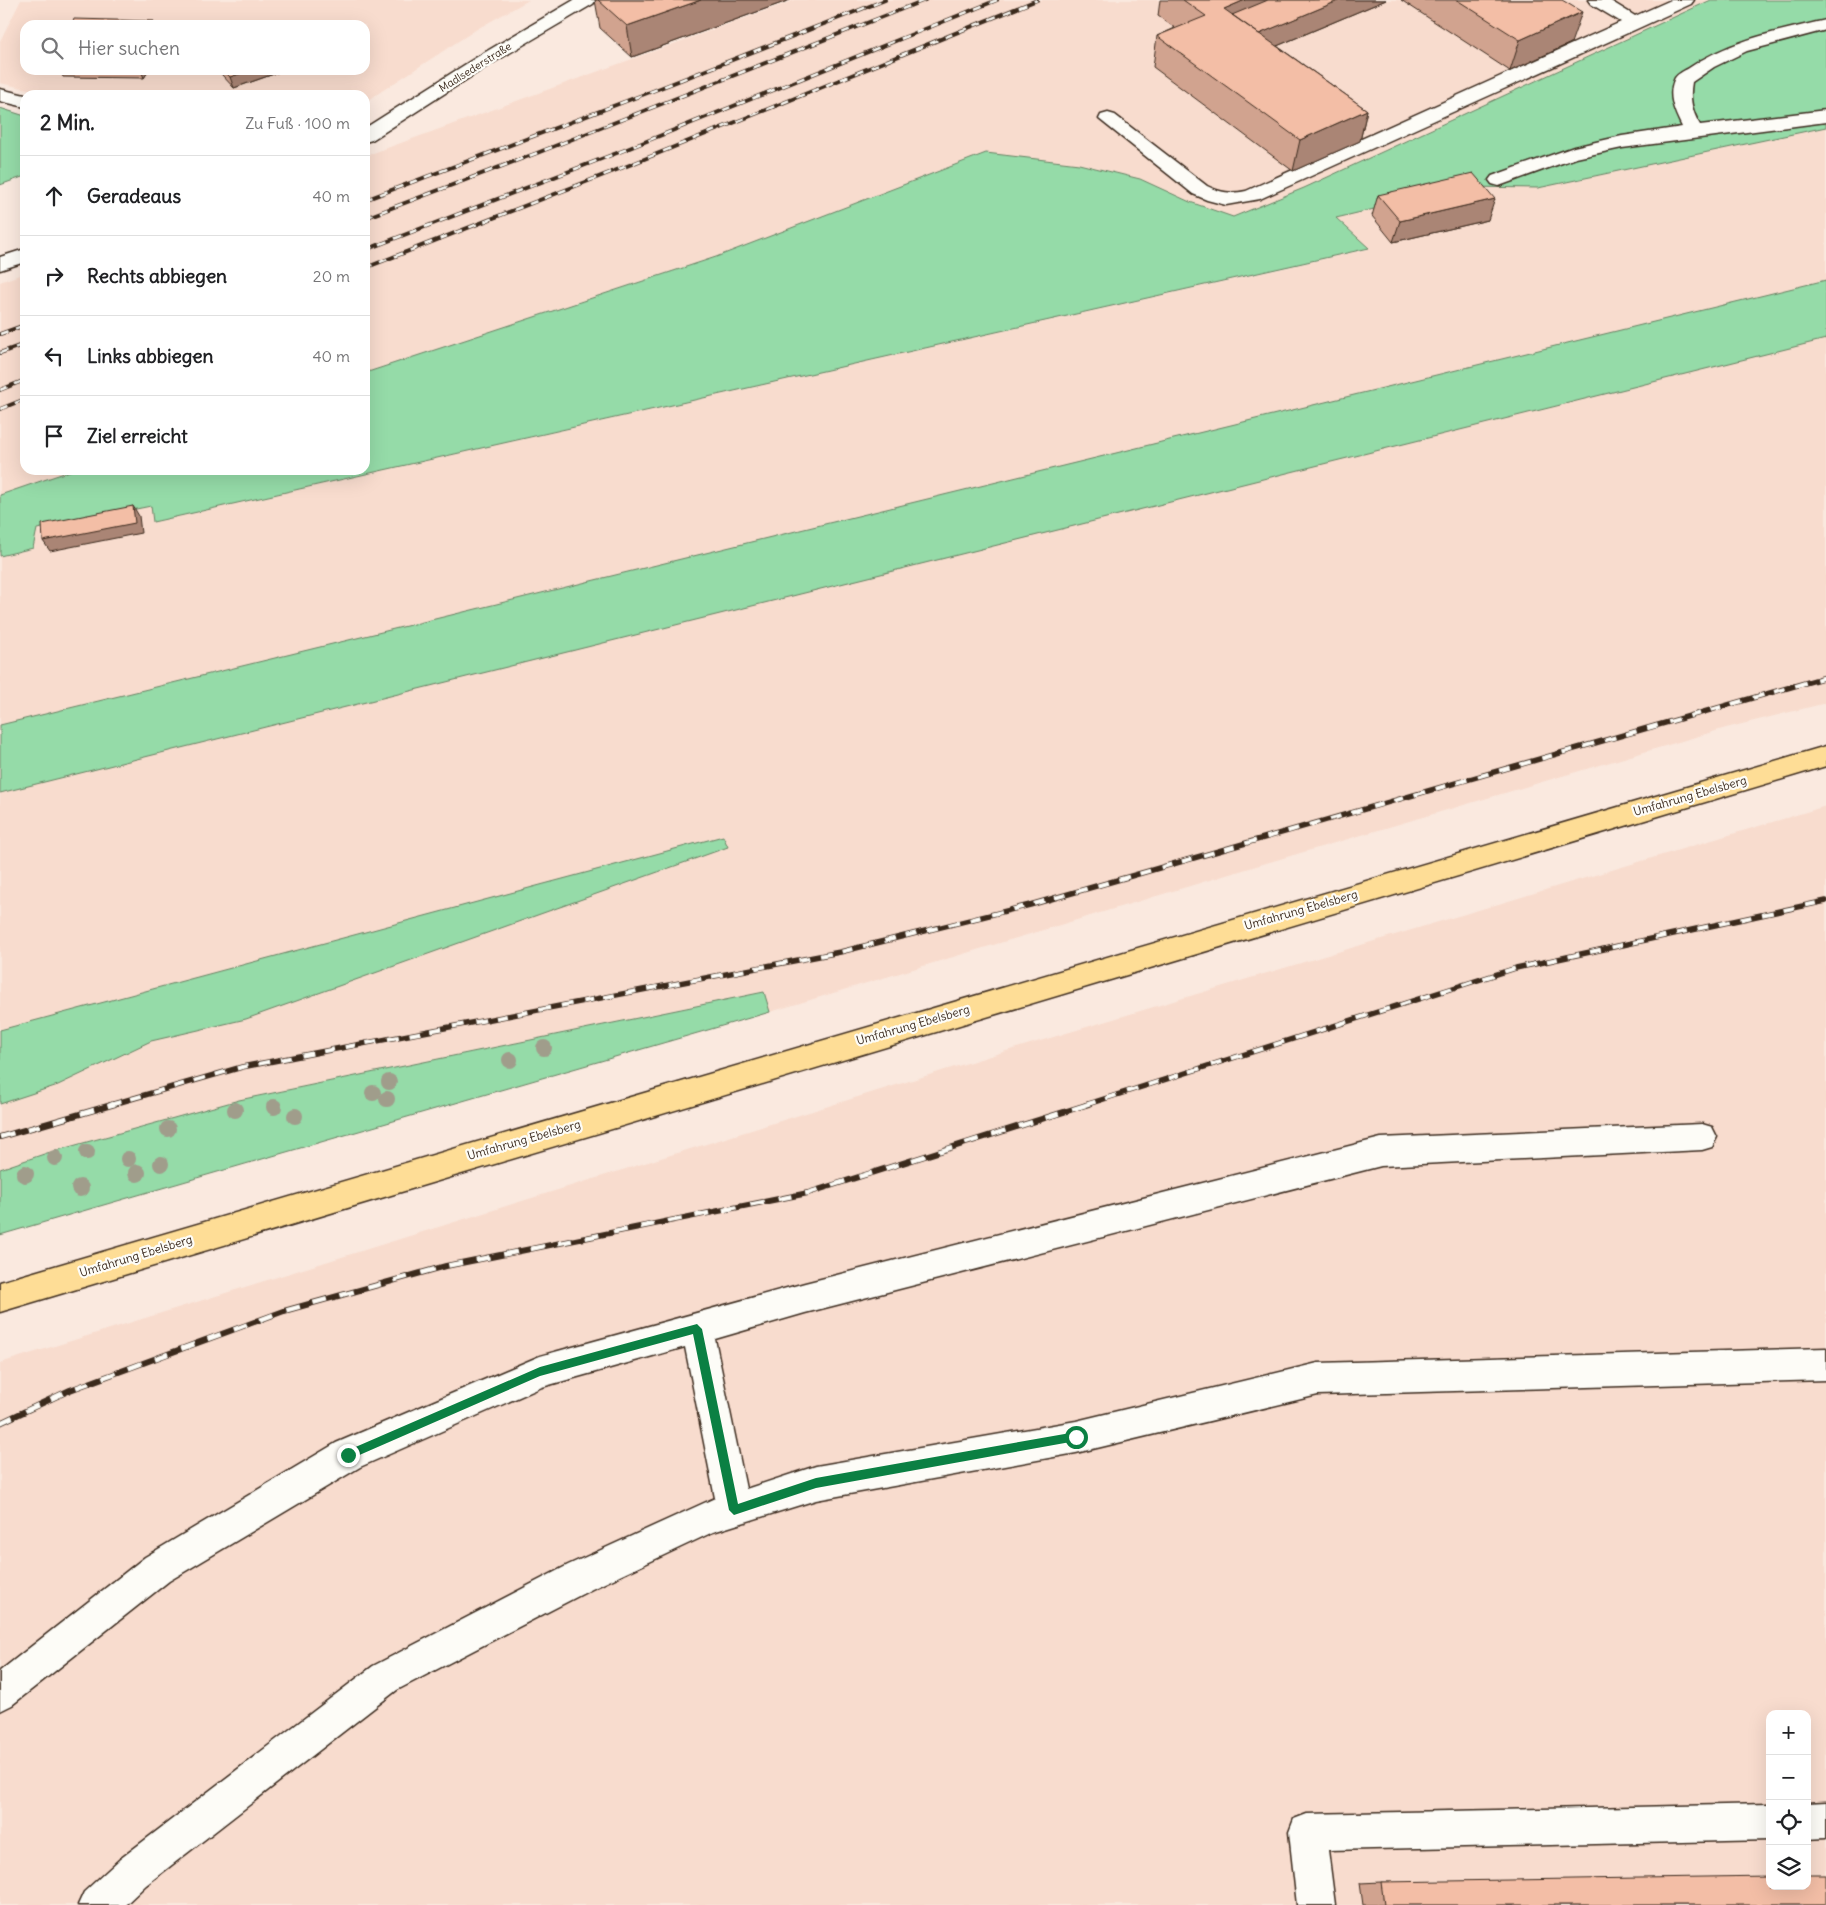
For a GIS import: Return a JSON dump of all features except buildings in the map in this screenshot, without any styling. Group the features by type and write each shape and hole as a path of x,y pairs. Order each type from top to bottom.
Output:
{"main road":[{"name":"Umfahrung Ebelsberg","path":"0,1297 1826,756"}],"street":[{"name":"Madlsederstraße","path":"370,133 483,61 588,0"},
{"path":"1597,0 1635,23"},
{"path":"1108,119 1200,190 1216,199 1235,200 1262,191 1685,0"},
{"path":"1695,132 1684,113 1679,97 1683,80 1708,63 1742,47 1826,25"},
{"path":"0,96 20,100"},
{"path":"1500,180 1592,148 1656,136 1826,116"},
{"path":"0,264 20,257"},
{"path":"0,1693 157,1569 348,1455 540,1372 805,1298 1381,1152 1702,1137"},
{"path":"697,1329 734,1510"},
{"path":"97,1905 134,1872 385,1678 580,1577 709,1517 816,1483 1076,1437 1318,1379 1826,1364"},
{"path":"1811,1821 1826,1820"},
{"path":"1316,1905 1307,1832 1766,1822"}],"shaded area":[{"path":"21,0 529,0 477,29 370,99 370,90 32,90 0,83 0,41"},
{"path":"795,0 1711,0 1304,188 1233,217 1190,202 1140,179 1079,164 986,153 716,257 370,371 370,154"},
{"path":"1826,127 1826,703 1726,728 770,1012 763,992 239,1100 47,1153 0,1169 0,556 33,548 36,530 151,506 154,522 370,475 370,473 1368,249 1336,218 1467,187 1538,188"},
{"path":"20,275 20,475 58,475 0,495 0,282"},
{"path":"1826,806 1826,1905 0,1905 0,1363 1003,1052"}],"green space":[{"path":"1711,0 1826,0 1826,127 1538,188 1467,187 1336,218 1369,248 370,473 370,371 716,257 986,153 1079,164 1140,179 1190,202 1233,217 1304,188"},
{"path":"0,108 20,114 20,178 0,185"},
{"path":"1826,280 1826,339 0,793 0,725"},
{"path":"58,475 362,475 153,522 151,506 37,529 33,548 0,556 0,495"},
{"path":"723,836 728,847 246,1019 151,1041 58,1085 0,1104 0,1030"},
{"path":"764,992 770,1012 0,1235 0,1169 47,1153 239,1100"}],"railway":[{"path":"370,198 885,0"},
{"path":"370,216 537,153 925,0"},
{"path":"370,248 622,151 997,0"},
{"path":"370,266 632,164 1037,0"},
{"path":"0,334 20,327"},
{"path":"0,353 20,346"},
{"path":"0,390 20,382"},
{"path":"0,409 20,401"},
{"path":"110,1105 242,1067 840,952 1030,905 1826,677"},
{"path":"1085,1105 1516,968 1826,901"},
{"path":"0,1137 115,1104"},
{"path":"0,1423 70,1390 284,1311 446,1266 808,1193 1089,1104"}],"route":[{"path":"348,1455 540,1372 697,1329 734,1510 816,1483 1076,1437"}]}
